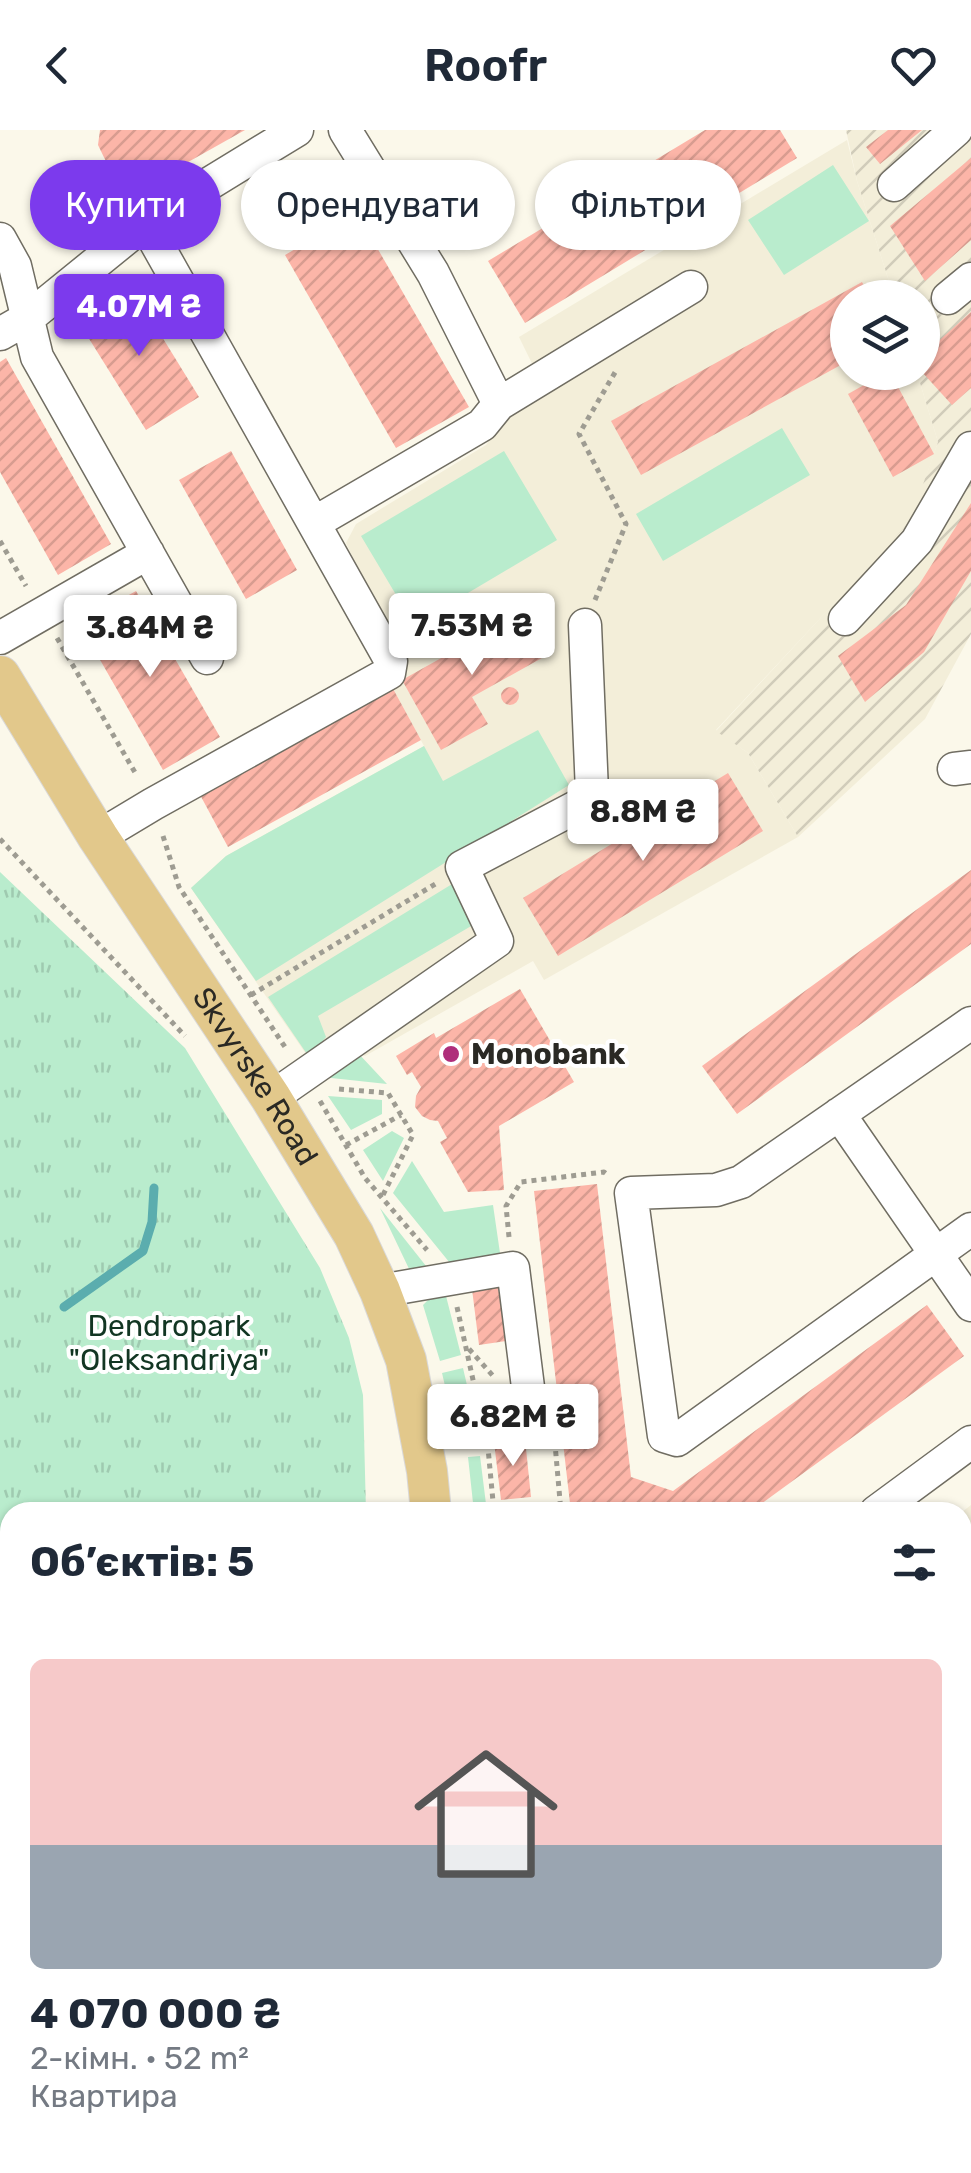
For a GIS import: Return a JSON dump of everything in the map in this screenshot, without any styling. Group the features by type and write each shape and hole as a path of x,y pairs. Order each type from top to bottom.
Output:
{"main road":[{"name":"Skvyrske Road","path":"0,676 98,838 271,1098 354,1235 406,1360 429,1502"}],"street":[{"path":"221,176 297,130"},
{"path":"345,130 433,273 499,404"},
{"path":"894,185 956,130"},
{"path":"0,239 15,266 14,326 37,357 207,658"},
{"path":"14,326 110,250"},
{"path":"98,838 389,673 392,660 161,250"},
{"path":"314,523 482,425 499,404 691,287"},
{"path":"845,620 917,541 971,448"},
{"path":"0,638 148,553"},
{"path":"271,1098 308,1081 497,941 462,867 578,806 592,792 584,626"},
{"path":"971,1023 741,1182 716,1190 632,1193 664,1436 677,1440 971,1229"},
{"path":"839,1114 971,1305"},
{"path":"380,1291 512,1268 532,1419"},
{"path":"890,1502 971,1442"}],"path":[{"path":"584,626 626,524 579,434 626,356"},
{"path":"0,541 153,804 179,887 308,1081 366,1178 451,1278 488,1448 493,1502"},
{"path":"0,839 184,1036"},
{"path":"251,995 462,867"},
{"path":"308,1081 388,1093 412,1135 382,1197"},
{"path":"346,1145 401,1115"},
{"path":"512,1268 506,1206 521,1182 604,1172 632,1193"},
{"path":"555,1444 560,1502"}],"shaded area":[{"path":"846,130 971,130 971,634 925,719 798,837 748,753 716,731 910,521 938,442 922,390 940,390 940,280 889,280 857,181"},
{"path":"847,140 889,280 830,280 830,390 922,390 938,442 911,521 716,730 748,753 798,837 544,980 533,961 365,1056 358,1053 322,1077 191,888 226,856 424,746 391,685 405,669 346,543 356,524 486,445 514,404 543,386 519,337 664,250 741,250 741,204"}],"green space":[{"path":"833,165 869,221 784,275 748,220"},
{"path":"782,428 810,475 663,561 636,514"},
{"path":"504,451 557,540 414,625 361,536"},
{"path":"538,730 569,785 256,981 191,888 226,856 424,746 443,781"},
{"name":"Dendropark \"Oleksandriya\"","path":"0,872 185,1048 320,1268 349,1338 363,1395 366,1502 0,1502"},
{"path":"457,881 478,922 318,1016 326,1037 309,1057 268,997"},
{"path":"358,1053 387,1084 322,1077"},
{"path":"328,1096 382,1100 382,1114 351,1130"},
{"path":"392,1131 404,1138 383,1181 363,1150"},
{"path":"412,1161 444,1212 493,1205 501,1260 454,1268 393,1193"},
{"path":"380,1208 430,1271 411,1273"},
{"path":"435,1293 446,1296 461,1355 440,1361 423,1305"},
{"path":"463,1368 479,1437 458,1442 442,1373"},
{"path":"480,1456 486,1502 473,1502 468,1457"}],"building":[{"path":"100,130 245,130 192,160 105,160 98,145"},
{"path":"705,130 780,130 797,158 741,192 741,160 655,160"},
{"path":"888,130 922,130 880,164 866,147"},
{"path":"971,158 971,240 926,280 890,226"},
{"path":"535,233 535,250 645,250 525,323 488,261 506,250 515,250 515,245"},
{"path":"294,250 378,250 469,407 396,448 285,255"},
{"path":"132,288 199,397 146,430 78,321"},
{"path":"830,300 830,371 641,475 611,421"},
{"path":"971,312 971,388 952,405 938,390 940,340"},
{"path":"6,358 111,544 58,575 0,472 0,362"},
{"path":"855,390 900,390 934,454 893,477 848,394"},
{"path":"231,451 297,570 246,599 179,480"},
{"path":"971,503 971,571 924,652 865,702 838,656 906,605"},
{"path":"136,591 220,737 163,770 79,623"},
{"path":"525,611 549,654 472,697 488,724 441,750 402,680"},
{"path":"391,685 421,740 228,847 198,791"},
{"path":"510,687 519,696 510,705 501,696"},
{"path":"728,773 763,831 558,956 523,898"},
{"path":"971,870 971,944 737,1114 702,1066"},
{"path":"520,989 574,1082 499,1126 504,1190 468,1192 440,1142 447,1138 438,1121 422,1116 415,1107 421,1087 412,1072 407,1075 396,1056 434,1033 436,1038"},
{"path":"597,1184 631,1477 673,1491 927,1305 964,1356 764,1502 570,1502 534,1191"},
{"path":"498,1286 506,1341 479,1345 472,1289"},
{"path":"525,1439 531,1497 501,1500 494,1442"}],"waterway":[{"path":"64,1307 143,1251 152,1222 154,1188"}],"place":[{"name":"Monobank","path":"451,1054"}]}
